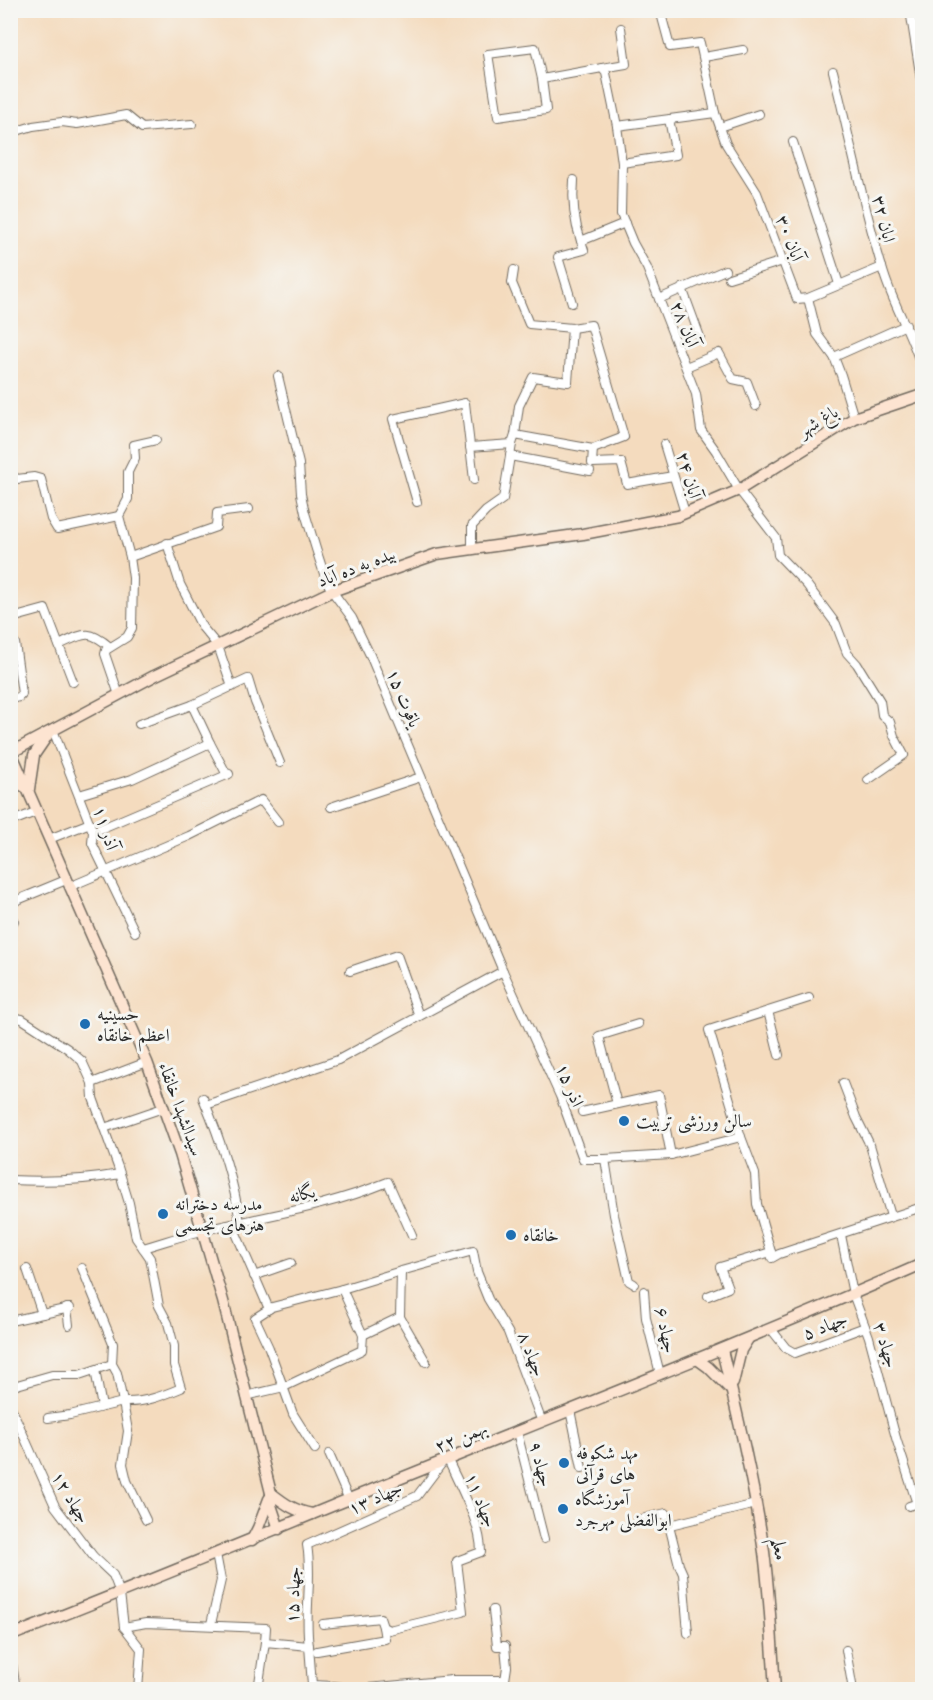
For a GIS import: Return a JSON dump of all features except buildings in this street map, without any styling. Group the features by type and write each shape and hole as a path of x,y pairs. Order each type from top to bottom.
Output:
{"main road":[{"name":"باغ شهر","path":"739,490 854,418 922,395"},
{"name":"بیده به ده آباد","path":"11,752 119,695 332,591 437,554 583,534 685,513 739,490"},
{"path":"10,778 28,789 34,755 52,730"},
{"name":"سیدالشهدا خانقاء","path":"11,752 147,1062 180,1154 203,1230 271,1493 276,1499 282,1527"},
{"name":"۲۲ بهمن","path":"10,1636 725,1349 922,1264"},
{"path":"697,1359 732,1386 741,1350 748,1339"},
{"name":"معلم","path":"725,1349 756,1504 766,1575 775,1689"},
{"path":"252,1540 271,1493 299,1512 314,1514"}],"street":[{"path":"660,10 670,47 700,43 704,57 743,50"},
{"path":"910,10 922,86"},
{"path":"542,79 626,64 621,28"},
{"path":"535,48 542,79 546,110 498,117 488,54 535,48"},
{"name":"آبان ۳۰","path":"704,57 715,113 726,144 756,193 797,299 808,297"},
{"name":"آبان ۲۸","path":"602,68 606,73 622,163 621,214 647,268 686,367 696,394 701,430 739,490 776,538 778,555 807,585 836,624 847,653 857,664 880,701 882,715 890,722 904,755 868,780"},
{"name":"ابان ۳۲","path":"833,71 870,229 882,267 922,368"},
{"path":"616,126 715,113"},
{"path":"720,127 759,114"},
{"path":"10,133 33,126 62,122 77,124 126,115 142,128 192,124"},
{"path":"622,163 676,155 669,119"},
{"path":"793,142 839,284"},
{"path":"572,303 558,257 584,250 576,226 572,197 574,180"},
{"path":"581,241 624,222"},
{"path":"660,299 682,288 727,274 783,261"},
{"path":"854,418 834,357 817,334 808,297 882,267"},
{"path":"514,270 512,283 529,324 572,328 591,325 624,438 594,449 515,435"},
{"path":"682,288 700,337"},
{"path":"834,357 906,325"},
{"path":"472,550 471,526 503,499 519,406 533,377 568,382 572,328"},
{"path":"686,367 719,353 733,379 747,382 756,406"},
{"name":"یاقوت ۱۵","path":"278,376 299,464 305,513 326,580 352,618 526,1025"},
{"path":"417,502 393,418 465,403 474,480"},
{"path":"119,695 105,659 106,650 127,637 132,628 133,578 119,516 128,498 128,472 135,458 134,445 156,440"},
{"path":"471,447 512,444"},
{"name":"آبان ۲۴","path":"664,444 685,513"},
{"path":"594,449 592,463 621,462 627,484 673,476"},
{"path":"510,456 590,471"},
{"path":"10,467 13,476 17,479 38,477 41,479 51,519 57,529 119,516"},
{"path":"130,557 216,527 217,513 249,509"},
{"path":"167,543 180,585 202,627 218,646 232,687"},
{"path":"10,615 12,618 45,609 73,682"},
{"path":"59,645 85,633 97,636 110,648"},
{"path":"10,699 18,698 22,694 15,643"},
{"path":"139,724 192,705 248,679 280,763"},
{"path":"93,832 228,775 192,705"},
{"name":"آذر ۱۱","path":"52,730 90,823 93,832 92,843 135,932"},
{"path":"79,795 132,779 210,743"},
{"path":"331,807 421,777"},
{"path":"10,903 105,871 189,836 261,801 278,822"},
{"path":"10,822 38,811"},
{"path":"49,839 90,823"},
{"path":"350,971 397,955 419,1016"},
{"path":"269,1309 254,1275 236,1223 236,1197 216,1129 205,1101 338,1060 502,971"},
{"path":"809,998 709,1030 741,1137 755,1173 757,1204 772,1258 778,1254 922,1207"},
{"path":"768,1011 779,1055"},
{"path":"10,1017 22,1019 68,1049 82,1061 92,1083 93,1098 129,1203 136,1238 150,1258 159,1306 168,1323 174,1346 174,1365 181,1389 137,1402 123,1402 48,1418"},
{"path":"617,1104 599,1036 638,1024"},
{"name":"اذر ۱۵","path":"526,1025 560,1096 583,1159 605,1159"},
{"path":"92,1083 147,1062"},
{"path":"843,1083 870,1145 891,1216"},
{"path":"582,1112 659,1095 671,1155"},
{"path":"104,1128 163,1108"},
{"path":"634,1284 629,1281 623,1258 605,1159 671,1155 741,1137"},
{"path":"10,1180 51,1182 87,1180 120,1174"},
{"name":"یگانه","path":"143,1248 203,1230 355,1196 388,1182 412,1235"},
{"name":"جهاد ۳","path":"842,1235 853,1294 889,1405 896,1438 916,1504"},
{"name":"جهاد ۸","path":"401,1271 473,1251 477,1272 488,1299 508,1332 542,1422"},
{"path":"708,1296 728,1288 720,1267 771,1252"},
{"path":"254,1275 291,1263"},
{"path":"82,1268 113,1344 112,1364 117,1374 128,1431 123,1464 127,1481 146,1520"},
{"path":"27,1269 42,1314"},
{"path":"315,1449 294,1414 255,1318 269,1309 401,1271 400,1317 426,1362"},
{"path":"246,1396 284,1387 362,1350 363,1335 342,1288"},
{"name":"جهاد ۶","path":"644,1291 646,1318 660,1374"},
{"path":"10,1321 69,1308 69,1325"},
{"path":"363,1335 400,1317"},
{"name":"جهاد ۵","path":"771,1329 786,1348 795,1353 865,1327"},
{"path":"10,1387 52,1375 79,1375 112,1364"},
{"path":"95,1370 102,1407"},
{"name":"جهاد ۱۲","path":"10,1405 55,1506 93,1556 113,1575 120,1593"},
{"path":"570,1410 582,1468"},
{"name":"جهاد ۹","path":"517,1432 544,1539"},
{"path":"329,1454 349,1500"},
{"name":"جهاد ۱۳","path":"307,1545 417,1496 446,1461"},
{"name":"جهاد ۱۱","path":"383,1628 389,1630 464,1612 457,1562 482,1552 482,1542 473,1517 446,1461"},
{"path":"670,1525 756,1504"},
{"path":"637,1520 666,1513 683,1574 688,1633"},
{"name":"جهاد ۱۵","path":"307,1545 310,1576 307,1630 312,1685 333,1688"},
{"path":"211,1624 221,1580 216,1554"},
{"path":"120,1593 124,1627 141,1649 138,1689"},
{"path":"333,1688 358,1689 452,1680 505,1680 507,1667 505,1646 498,1647 492,1610"},
{"path":"317,1651 385,1639 380,1618 323,1624"},
{"path":"124,1627 146,1623 266,1628 258,1689"},
{"path":"265,1642 309,1646"},
{"path":"846,1650 853,1689"},
{"path":"10,1652 16,1689"}],"place":[{"name":"حسینیه اعظم خانقاه","path":"85,1024"},
{"name":"سالن ورزشی تربیت","path":"624,1121"},
{"name":"مدرسه دخترانه هنرهای تجسمی","path":"163,1214"},
{"name":"خانقاه","path":"511,1235"},
{"name":"مهد شکوفه های قرآنی","path":"564,1463"},
{"name":"آموزشگاه ابوالفضلی مهرجرد","path":"563,1509"}]}
